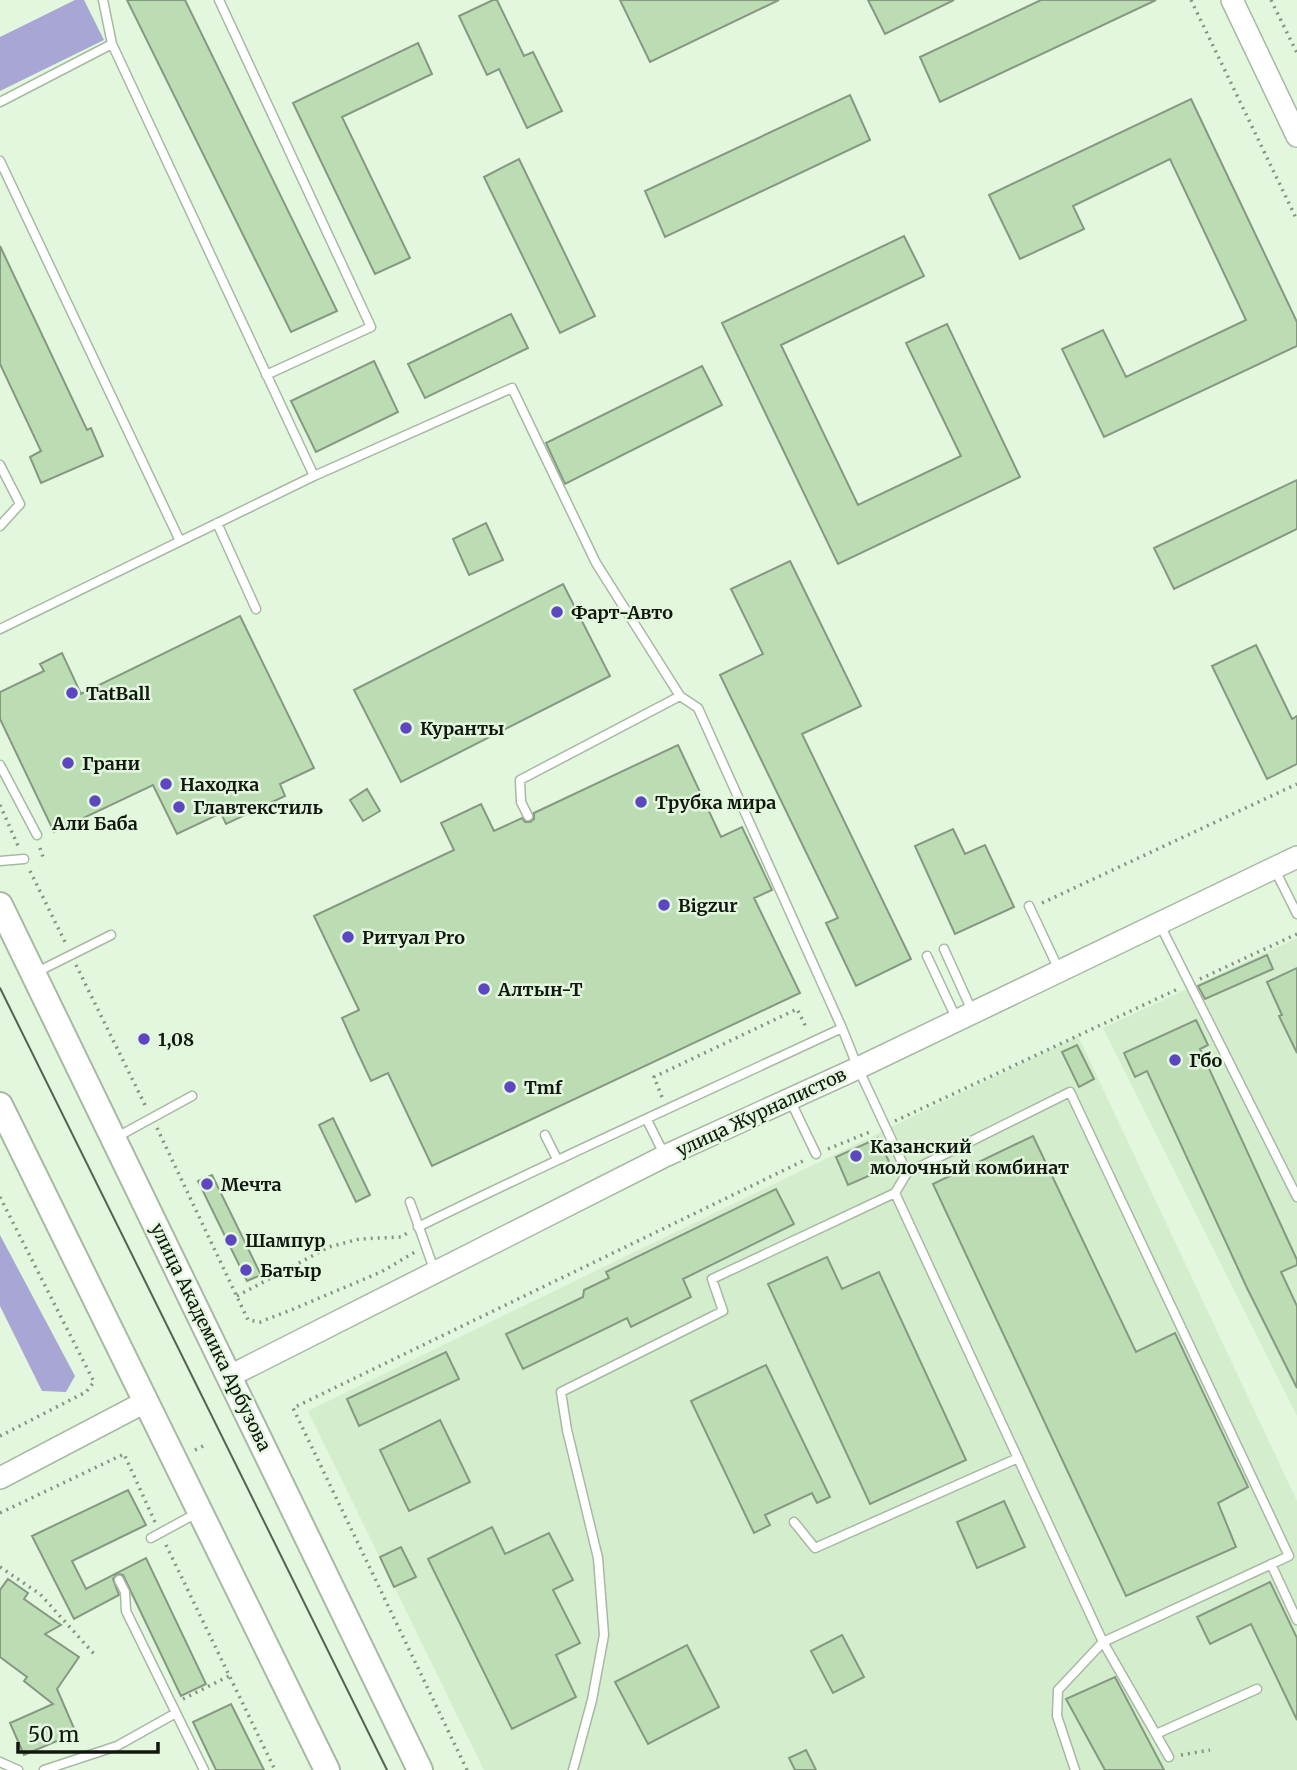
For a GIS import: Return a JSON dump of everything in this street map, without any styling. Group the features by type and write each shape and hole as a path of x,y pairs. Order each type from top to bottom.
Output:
{"main road":[{"name":"улица Академика Арбузова","path":"0,905 420,1770"},
{"path":"0,1105 327,1770"}],"street":[{"path":"1232,0 1297,136"},
{"name":"улица Журналистов","path":"230,1376 665,1156 858,1068 1297,857"},
{"path":"0,1478 145,1402"}],"lane":[{"path":"103,0 112,44 314,476"},
{"path":"219,0 371,327 266,375"},
{"path":"0,102 112,44"},
{"path":"0,161 180,541"},
{"path":"0,629 314,476 512,388 596,563 680,696 698,708 907,1173"},
{"path":"0,464 20,504 0,526"},
{"path":"217,523 256,609"},
{"path":"527,816 521,802 520,780 680,696"},
{"path":"0,765 37,835"},
{"path":"0,861 24,859"},
{"path":"1274,868 1297,914"},
{"path":"1030,907 1060,971"},
{"path":"1160,923 1297,1197"},
{"path":"33,973 111,935"},
{"path":"944,949 965,1016"},
{"path":"928,956 965,1016"},
{"path":"418,1227 557,1158 647,1120 842,1027"},
{"path":"573,1770 592,1700 604,1635 598,1558 567,1430 561,1392 723,1311 712,1279 895,1193 907,1173 1070,1092 1289,1556 1103,1642 1058,1690 1057,1716 1075,1770"},
{"path":"115,1138 192,1096"},
{"path":"789,1099 816,1154"},
{"path":"647,1120 665,1156"},
{"path":"545,1135 557,1158"},
{"path":"895,1193 1103,1642 1169,1757"},
{"path":"410,1202 435,1272"},
{"path":"793,1522 815,1548 1018,1458"},
{"path":"151,1538 200,1512"},
{"path":"1271,1564 1297,1620"},
{"path":"119,1580 125,1592 126,1611 200,1769"},
{"path":"1156,1734 1257,1689"},
{"path":"44,1770 117,1746 174,1709"},
{"path":"0,1762 18,1770"}],"path":[{"path":"1191,0 1297,220"},
{"path":"1271,0 1297,53"},
{"path":"1030,907 1297,784"},
{"path":"0,805 248,1320 260,1322 291,1310 381,1272 426,1246"},
{"path":"467,1770 293,1408 816,1154 1297,934"},
{"path":"0,1197 94,1382 86,1392 0,1436"},
{"path":"195,1450 207,1444"},
{"path":"0,1513 124,1454 275,1770"},
{"path":"0,1567 40,1594 95,1655"},
{"path":"174,1709 229,1676"},
{"path":"1169,1757 1210,1750"}],"shaded area":[{"path":"75,0 84,0 104,40 0,91 0,37"},
{"path":"1297,938 1297,1416 1103,1028"},
{"name":"Казанский молочный комбинат","path":"1078,1036 1297,1501 1297,1770 484,1770 308,1411"},
{"path":"0,1235 75,1376 66,1392 42,1391 0,1306"}],"building":[{"path":"127,0 185,0 337,311 291,332"},
{"path":"497,0 524,56 533,52 562,111 527,128 499,69 487,75 459,16"},
{"path":"620,0 779,0 650,62"},
{"path":"868,0 954,0 885,34"},
{"path":"1041,0 1156,0 940,102 920,57"},
{"path":"418,43 432,74 342,117 410,258 375,274 293,103"},
{"path":"850,95 870,140 665,237 645,191"},
{"path":"1191,99 1297,322 1297,346 1104,437 1062,349 1103,330 1126,377 1246,320 1170,159 1073,206 1084,229 1020,259 989,195"},
{"path":"519,159 595,316 560,333 484,177"},
{"path":"904,236 924,276 781,345 858,505 961,456 906,343 947,324 1020,477 838,564 722,323"},
{"path":"0,246 87,430 91,428 103,456 41,483 30,457 41,451 0,364"},
{"path":"511,314 528,348 425,398 408,364"},
{"path":"374,361 398,412 316,452 291,401"},
{"path":"702,366 722,405 565,484 546,443"},
{"path":"1297,480 1297,529 1174,589 1154,548"},
{"path":"486,523 503,560 469,575 453,539"},
{"path":"790,561 861,706 802,734 911,959 856,986 826,923 838,918 720,675 763,654 731,589"},
{"path":"563,584 610,676 401,782 354,690"},
{"path":"240,616 314,768 280,784 285,796 226,824 221,813 177,834 153,785 54,832 0,719 0,692 44,671 40,664 62,653 81,694"},
{"path":"1256,645 1292,719 1297,716 1297,764 1267,779 1212,666"},
{"path":"678,745 721,837 742,827 772,890 754,898 800,993 432,1166 388,1073 371,1081 342,1018 359,1010 314,916 454,850 441,823 481,804 494,831 522,818 525,822 530,822 534,819 534,813"},
{"path":"367,789 380,811 363,821 350,800"},
{"path":"953,829 965,854 985,845 1014,907 955,934 915,846"},
{"path":"1267,955 1273,969 1205,999 1198,986"},
{"path":"1297,968 1297,1053 1279,1016 1282,1015 1267,982"},
{"path":"1196,1020 1208,1045 1200,1049 1297,1260 1297,1265 1281,1272 1297,1306 1297,1388 1247,1288 1147,1071 1135,1077 1124,1053"},
{"path":"1077,1045 1094,1079 1079,1087 1062,1052"},
{"path":"333,1118 370,1195 356,1202 319,1125"},
{"path":"1033,1136 1136,1352 1175,1333 1248,1487 1218,1503 1236,1547 1126,1596 933,1184"},
{"path":"878,1138 891,1166 848,1185 836,1157"},
{"path":"212,1175 261,1275 247,1281 198,1181"},
{"path":"776,1189 794,1224 683,1279 691,1297 631,1327 627,1318 523,1369 506,1334 583,1297 584,1290 609,1278 606,1272"},
{"path":"827,1257 842,1289 879,1272 966,1460 870,1504 768,1284"},
{"path":"446,1352 459,1379 359,1426 347,1399"},
{"path":"766,1365 830,1497 817,1503 812,1493 765,1515 770,1525 754,1533 691,1401"},
{"path":"440,1420 470,1482 409,1511 380,1450"},
{"path":"128,1490 146,1525 72,1561 86,1589 146,1558 206,1684 181,1696 123,1575 117,1574 113,1579 119,1595 74,1619 32,1536"},
{"path":"1004,1501 1025,1547 977,1568 957,1522"},
{"path":"492,1527 505,1554 549,1533 573,1580 553,1590 580,1643 556,1655 576,1697 512,1729 428,1559"},
{"path":"401,1547 416,1577 394,1587 380,1557"},
{"path":"8,1579 28,1593 24,1599 61,1625 45,1634 79,1657 57,1689 76,1733 24,1755 10,1723 53,1704 24,1681 27,1677 0,1657 0,1590"},
{"path":"1270,1582 1297,1638 1297,1720 1251,1624 1210,1644 1197,1617"},
{"path":"842,1635 864,1677 833,1693 811,1651"},
{"path":"687,1645 719,1707 648,1744 615,1682"},
{"path":"1115,1677 1164,1770 1105,1770 1066,1699"},
{"path":"231,1704 264,1770 216,1770 193,1722"},
{"path":"806,1750 816,1770 795,1770 789,1758"}],"tram line":[{"path":"0,988 387,1770"}],"place":[{"name":"Фарт-Авто","path":"557,612"},
{"name":"TatBall","path":"72,693"},
{"name":"Куранты","path":"406,728"},
{"name":"Грани","path":"68,763"},
{"name":"Находка","path":"166,784"},
{"name":"Али Баба","path":"95,801"},
{"name":"Трубка мира","path":"641,802"},
{"name":"Главтекстиль","path":"179,807"},
{"name":"Bigzur","path":"664,905"},
{"name":"Ритуал Pro","path":"348,937"},
{"name":"Алтын-Т","path":"484,989"},
{"name":"1,08","path":"144,1039"},
{"name":"Гбо","path":"1175,1060"},
{"name":"Tmf","path":"510,1087"},
{"name":"Казанский молочный комбинат","path":"856,1156"},
{"name":"Мечта","path":"207,1184"},
{"name":"Шампур","path":"231,1240"},
{"name":"Батыр","path":"246,1270"}]}
